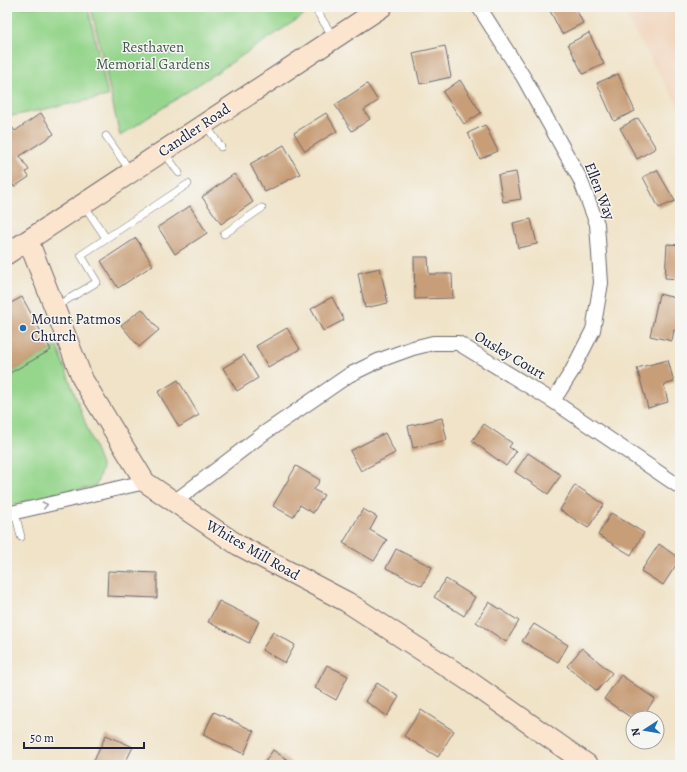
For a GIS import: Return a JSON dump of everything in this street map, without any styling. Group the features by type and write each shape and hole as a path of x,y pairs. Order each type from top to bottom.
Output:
{"street":[{"name":"Candler Road","path":"7,254 382,7"},
{"name":"Ellen Way","path":"479,7 524,78 580,179 597,224 601,283 593,330 572,371 553,401"},
{"name":"Whites Mill Road","path":"28,240 83,380 144,482 238,546 347,602 466,679 588,765"},
{"name":"Ousley Court","path":"174,502 263,434 349,375 380,360 413,348 433,344 458,343 553,401 680,487"},
{"path":"11,513 144,482"}],"lane":[{"path":"314,7 334,38"},
{"path":"204,123 221,148"},
{"path":"106,136 131,172"},
{"path":"163,150 179,173"},
{"path":"54,308 97,282 81,255 188,184"},
{"path":"83,204 106,238"},
{"path":"224,234 262,208"},
{"path":"11,513 21,537"}],"shaded area":[{"path":"620,7 680,7 680,109"}],"green space":[{"path":"13,7 88,7 108,96 7,117 7,15"},
{"name":"Resthaven Memorial Gardens","path":"91,7 316,7 120,136"},
{"path":"57,346 102,468 96,486 7,506 7,368 10,373"}],"building":[{"path":"548,7 575,7 583,23 562,34"},
{"path":"589,33 604,64 583,74 568,44"},
{"path":"445,46 451,77 420,84 413,53"},
{"path":"618,74 635,111 614,121 597,83"},
{"path":"460,80 481,113 464,124 443,92"},
{"path":"367,84 378,101 364,110 370,119 352,131 335,105"},
{"path":"41,113 54,134 20,156 29,170 26,172 29,177 14,187 11,182 7,185 7,130 12,127 15,131"},
{"path":"326,113 337,131 305,151 294,133"},
{"path":"638,118 656,148 637,159 620,128"},
{"path":"485,125 498,151 480,159 468,133"},
{"path":"284,145 300,174 265,192 250,164"},
{"path":"657,170 675,201 659,208 643,177"},
{"path":"516,172 521,199 503,202 498,175"},
{"path":"234,174 253,202 221,224 202,197"},
{"path":"190,206 207,233 175,254 158,227"},
{"path":"531,219 537,244 518,248 513,223"},
{"path":"136,238 153,265 118,288 101,261"},
{"path":"667,244 680,245 680,279 665,278"},
{"path":"414,257 428,257 429,274 452,274 453,298 415,299"},
{"path":"380,268 388,303 365,308 358,273"},
{"path":"659,294 680,299 680,332 674,330 672,341 650,336"},
{"name":"Mount Patmos Church","path":"22,297 51,350 10,373 7,368 7,305"},
{"path":"332,297 344,320 323,331 311,309"},
{"path":"142,309 159,330 139,347 121,325"},
{"path":"287,328 300,349 268,367 256,346"},
{"path":"244,355 258,378 237,391 223,368"},
{"path":"668,360 674,382 664,385 668,402 648,408 637,368"},
{"path":"178,380 199,415 179,427 158,392"},
{"path":"442,418 447,440 413,448 408,426"},
{"path":"484,424 512,443 509,447 516,452 506,466 472,441"},
{"path":"385,433 395,453 361,471 350,451"},
{"path":"528,453 561,475 548,494 515,472"},
{"path":"296,466 320,480 314,490 324,495 313,513 300,505 293,517 273,506"},
{"path":"575,485 604,504 588,528 560,510"},
{"path":"363,509 377,517 370,530 387,540 374,561 343,543"},
{"path":"611,513 644,533 631,555 598,535"},
{"path":"659,544 680,559 663,585 641,571"},
{"path":"396,549 432,567 422,586 386,568"},
{"path":"108,571 157,573 157,598 107,596"},
{"path":"446,579 475,597 464,616 434,597"},
{"path":"219,601 259,621 249,643 208,622"},
{"path":"489,602 519,621 506,642 476,622"},
{"path":"534,624 568,645 558,662 522,641"},
{"path":"273,632 295,645 285,663 262,650"},
{"path":"582,648 612,673 597,691 567,666"},
{"path":"327,665 348,676 336,700 315,688"},
{"path":"621,675 655,699 647,710 625,710 625,713 604,699"},
{"path":"377,683 399,697 387,716 365,701"},
{"path":"421,710 454,731 438,757 404,736"},
{"path":"214,712 254,731 244,754 203,735"},
{"path":"106,735 133,747 124,765 92,765"},
{"path":"273,750 295,765 263,765"}],"place":[{"name":"Mount Patmos Church","path":"23,328"}]}
